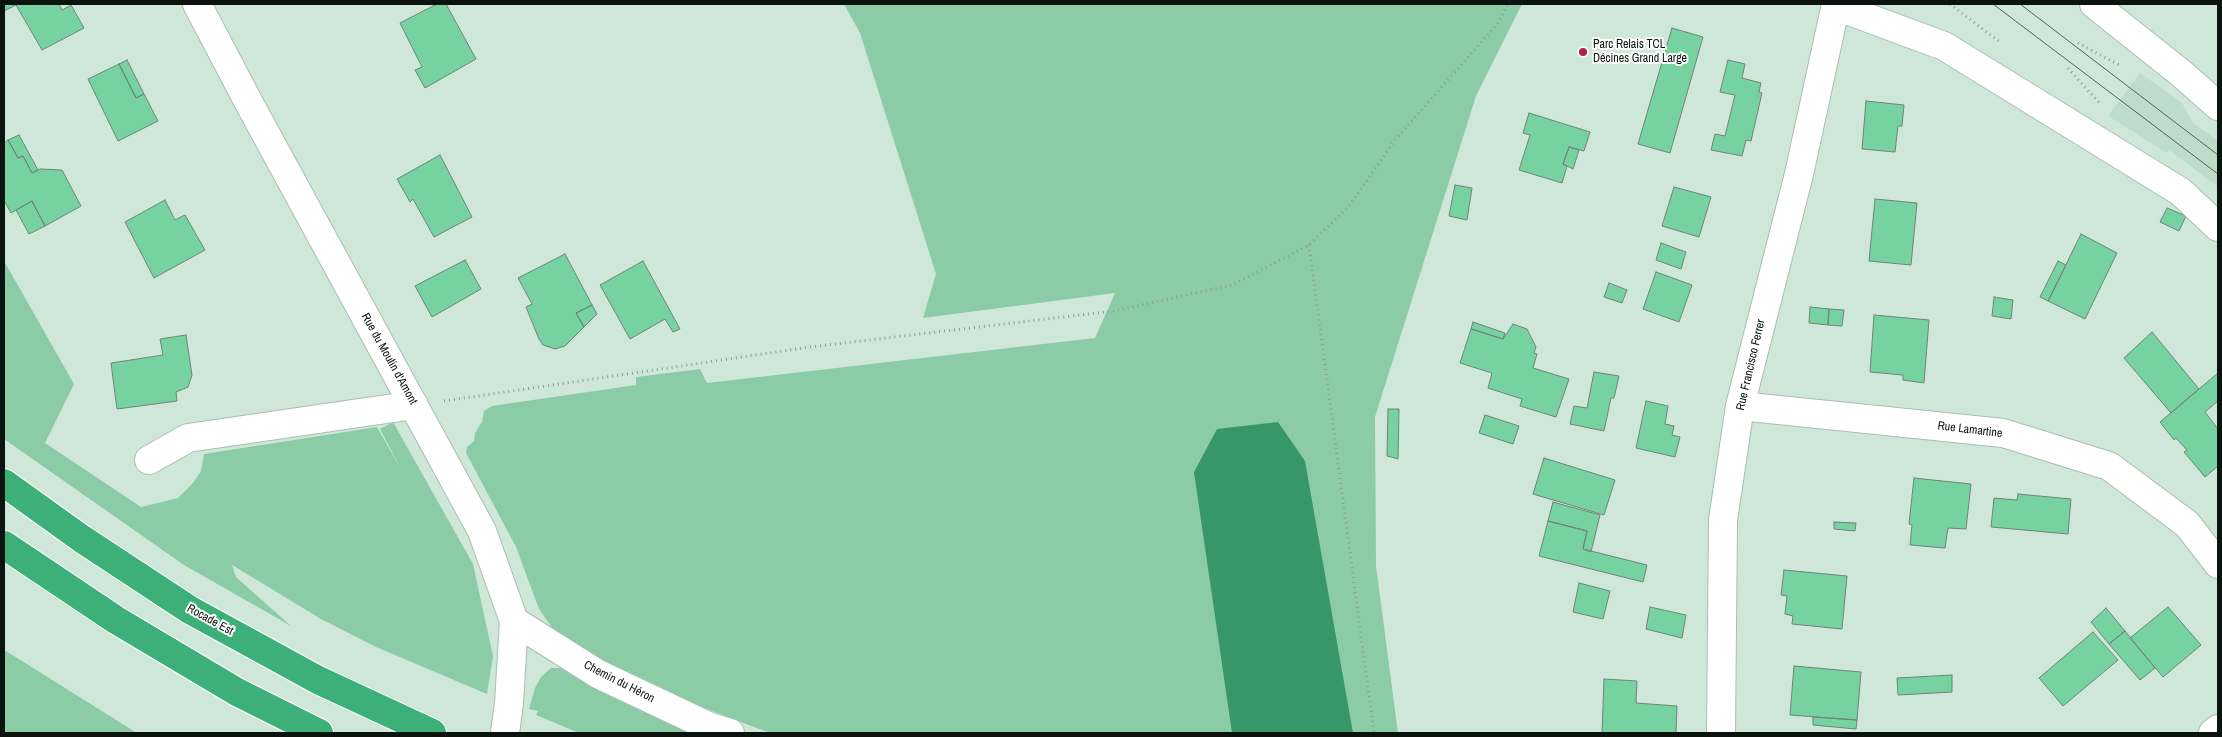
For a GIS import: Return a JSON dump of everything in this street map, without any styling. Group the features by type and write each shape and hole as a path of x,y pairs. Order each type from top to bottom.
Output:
{"highway":[{"name":"Rocade Est","path":"4,483 82,539 190,610 318,680 432,733"},
{"path":"4,545 124,625 238,692 319,733"}],"street":[{"name":"Rue du Moulin d'Amont","path":"197,4 482,531 514,621 509,702 505,733"},
{"path":"2094,4 2182,74 2218,106"},
{"path":"1836,5 1944,46 2181,192 2218,227"},
{"name":"Rue Francisco Ferrer","path":"1721,733 1723,520 1740,406 1799,174 1836,5"},
{"path":"149,460 188,438 414,405"},
{"name":"Rue Lamartine","path":"1740,406 2003,433 2109,466 2187,524 2218,564"},
{"name":"Chemin du Héron","path":"514,621 598,674 710,727 730,733"},
{"path":"2213,733 2218,729"}],"path":[{"path":"414,405 810,347 1114,311 1232,285 1309,245 1350,206 1395,140 1498,23 1508,4"},
{"path":"2078,43 2125,69"},
{"path":"2068,68 2101,105"},
{"path":"1309,245 1374,733"}],"shaded area":[{"path":"844,4 1522,4 1476,96 1375,417 1376,566 1398,733 770,733 638,680 579,647 553,629 539,609 516,547 466,453 467,447 474,441 475,433 482,422 484,411 492,406 636,385 636,377 700,369 707,383 1095,338 1115,293 923,318 936,274 860,33"},
{"path":"2140,73 2182,103 2193,123 2218,141 2218,187 2169,150 2167,153 2108,116"},
{"path":"4,261 74,384 45,443 141,507 178,498 193,483 201,471 204,454 377,427 401,469 380,429 393,422 473,564 493,656 487,694 376,647 321,619 232,565 236,577 291,626 184,565 4,439"},
{"path":"1278,422 1305,461 1353,733 1232,733 1194,472 1217,429"},
{"path":"6,651 137,733 4,733 4,652"},
{"path":"551,668 565,668 698,733 579,733 536,715 538,711 529,709 535,688 541,677"}],"building":[{"path":"4,4 59,4 62,10 71,5 84,28 42,50 16,5 4,11"},
{"path":"437,4 446,4 476,59 425,88 415,70 422,67 400,23"},
{"path":"1672,28 1703,37 1670,153 1638,144"},
{"path":"127,60 144,94 136,98 119,64"},
{"path":"1728,60 1745,64 1742,78 1761,83 1759,92 1762,93 1751,141 1746,140 1742,156 1711,150 1715,134 1725,136 1735,95 1720,92"},
{"path":"119,64 136,98 144,94 158,121 118,141 88,79"},
{"path":"1866,101 1904,105 1902,126 1898,126 1895,152 1862,149"},
{"path":"1529,113 1590,132 1584,151 1569,147 1563,164 1567,166 1562,183 1519,170 1530,135 1523,133"},
{"path":"19,135 38,170 32,173 23,156 18,158 8,140"},
{"path":"8,140 18,158 23,156 32,173 40,169 62,170 81,206 45,226 32,201 11,213 4,200 4,143"},
{"path":"1569,147 1579,150 1573,169 1563,164"},
{"path":"440,155 472,217 434,237 413,199 410,202 397,179"},
{"path":"1455,185 1472,188 1467,220 1449,216"},
{"path":"1674,187 1711,197 1699,237 1662,226"},
{"path":"1875,199 1917,203 1911,265 1869,261"},
{"path":"165,200 175,220 185,215 205,250 154,278 125,222"},
{"path":"32,201 45,226 29,234 16,210"},
{"path":"2167,208 2186,216 2179,231 2160,222"},
{"path":"2081,234 2117,253 2085,319 2048,301"},
{"path":"1661,243 1686,252 1681,269 1656,260"},
{"path":"565,254 592,305 576,313 584,327 565,346 555,349 543,345 539,339 526,307 532,304 518,278"},
{"path":"465,260 481,289 432,317 415,286"},
{"path":"643,261 680,329 673,332 665,319 630,339 600,285"},
{"path":"2058,261 2066,265 2048,301 2040,297"},
{"path":"1656,272 1692,285 1679,322 1643,309"},
{"path":"1609,283 1627,290 1622,303 1604,297"},
{"path":"1994,297 2013,300 2011,319 1992,316"},
{"path":"592,305 597,314 584,327 576,313"},
{"path":"1810,307 1829,309 1828,325 1809,323"},
{"path":"1829,309 1844,310 1842,326 1828,325"},
{"path":"1874,315 1929,320 1924,383 1903,380 1903,375 1870,372"},
{"path":"1473,322 1505,333 1503,339 1471,329"},
{"path":"1513,324 1527,329 1536,347 1534,353 1537,354 1533,368 1569,379 1556,417 1520,406 1522,399 1488,388 1492,373 1460,363 1471,329 1503,339"},
{"path":"2152,332 2199,389 2171,413 2124,358"},
{"path":"186,335 192,375 188,387 176,392 177,401 117,409 111,363 163,355 160,339"},
{"path":"1594,372 1619,376 1614,398 1611,398 1604,431 1570,424 1574,406 1587,408"},
{"path":"2218,373 2218,401 2205,412 2218,429 2218,466 2205,477 2184,452 2187,450 2176,438 2174,440 2160,422"},
{"path":"1646,401 1668,406 1665,424 1674,426 1672,435 1680,437 1675,457 1636,448"},
{"path":"1388,409 1399,409 1398,459 1387,456"},
{"path":"1485,415 1519,426 1513,444 1479,433"},
{"path":"1544,458 1615,480 1604,515 1533,494"},
{"path":"1914,478 1971,484 1966,529 1948,528 1945,548 1910,545 1912,525 1909,524"},
{"path":"2018,494 2071,499 2068,534 1991,527 1994,498 2017,500"},
{"path":"1553,502 1600,515 1591,552 1583,549 1587,531 1548,521"},
{"path":"1548,521 1587,531 1583,549 1647,565 1643,582 1539,556"},
{"path":"1834,522 1856,523 1855,531 1834,529"},
{"path":"1784,570 1847,576 1842,629 1792,624 1793,616 1785,614 1787,596 1781,595"},
{"path":"1579,583 1610,591 1603,619 1573,612"},
{"path":"1650,607 1686,615 1682,638 1646,629"},
{"path":"2168,607 2201,645 2163,677 2130,638"},
{"path":"2106,608 2125,631 2109,644 2091,622"},
{"path":"2125,631 2155,668 2140,680 2109,644"},
{"path":"2093,632 2118,660 2063,706 2039,678"},
{"path":"1794,666 1861,672 1857,720 1790,715"},
{"path":"1952,675 1952,692 1898,695 1897,678"},
{"path":"1604,679 1637,681 1636,703 1677,706 1676,733 1602,733"},
{"path":"1813,717 1857,720 1856,729 1813,725"}],"tram line":[{"path":"1993,4 2218,174"},
{"path":"2020,4 2218,155"}],"place":[{"name":"Parc Relais TCL Décines Grand Large","path":"1583,52"}]}
